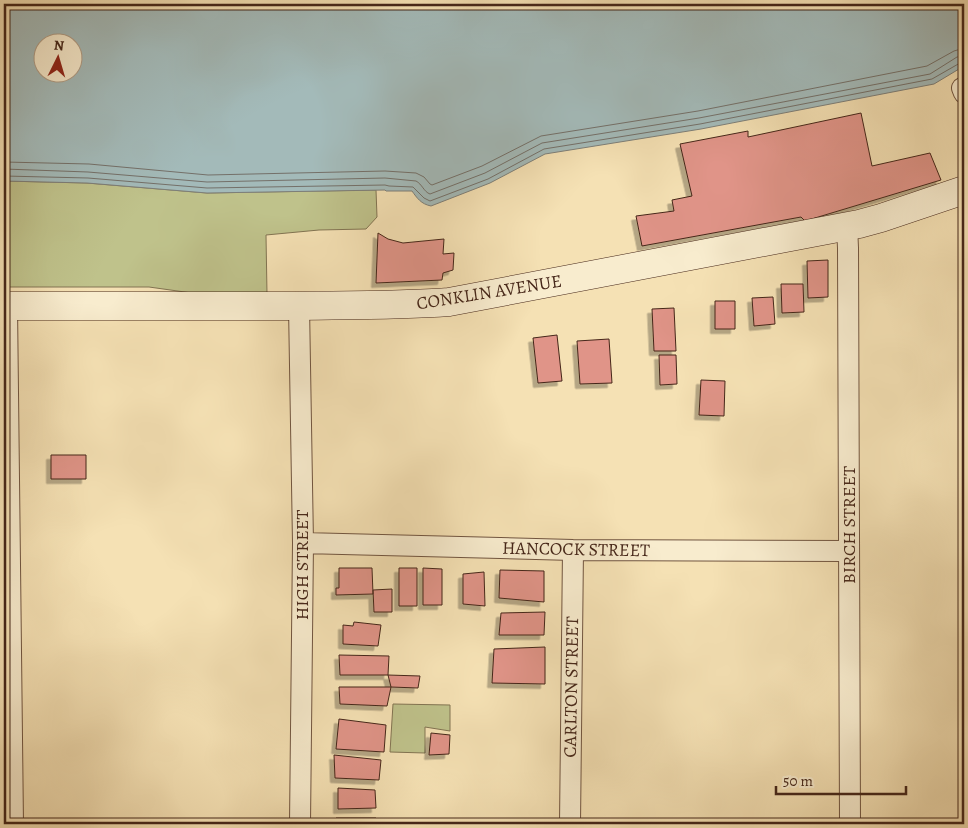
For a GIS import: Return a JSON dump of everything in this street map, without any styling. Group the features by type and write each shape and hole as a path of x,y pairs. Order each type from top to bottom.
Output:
{"main road":[{"name":"CONKLIN AVENUE","path":"6,306 299,306 449,302 846,226 881,218 964,190"}],"street":[{"name":"BIRCH STREET","path":"846,226 848,258 850,824"},
{"path":"6,306 13,824"},
{"name":"HIGH STREET","path":"299,306 303,543 300,824"},
{"name":"HANCOCK STREET","path":"303,543 573,550 849,551"},
{"name":"CARLTON STREET","path":"570,824 573,550"}],"green space":[{"path":"4,181 87,183 207,193 376,190 377,217 366,229 319,230 266,235 267,294 199,294 149,287 4,287"},
{"path":"393,704 450,705 450,731 425,727 425,753 390,752"}],"water":[{"path":"4,4 964,4 964,66 934,84 701,129 545,154 490,183 431,206 422,202 412,191 207,193 87,183 4,181"}],"building":[{"path":"861,113 872,166 930,153 941,180 805,221 801,217 642,246 636,216 674,211 672,200 692,196 680,144 748,131 748,137"},
{"path":"378,233 388,239 403,243 444,239 443,254 454,253 453,270 443,273 442,280 376,283"},
{"path":"828,260 828,297 808,298 807,261"},
{"path":"781,284 803,284 804,312 782,313"},
{"path":"773,297 775,324 754,326 752,298"},
{"path":"715,301 735,301 735,329 715,329"},
{"path":"674,308 676,351 654,351 652,309"},
{"path":"557,335 562,381 538,383 533,338"},
{"path":"609,339 612,383 580,384 577,341"},
{"path":"659,355 676,355 677,384 660,385"},
{"path":"701,380 725,381 724,416 699,415"},
{"path":"51,455 86,455 86,479 51,479"},
{"path":"339,568 372,568 373,594 336,595 336,588 339,588"},
{"path":"399,568 417,568 417,606 399,606"},
{"path":"423,568 442,569 442,605 423,605"},
{"path":"500,570 544,571 544,602 499,598"},
{"path":"484,572 485,606 463,604 463,574"},
{"path":"392,589 392,612 374,612 373,590"},
{"path":"545,612 544,635 499,635 501,613"},
{"path":"354,622 381,625 378,646 343,644 343,625 353,626"},
{"path":"545,647 545,684 492,683 494,649"},
{"path":"339,655 389,656 388,675 340,675"},
{"path":"388,675 420,676 418,688 391,687"},
{"path":"339,687 391,687 387,706 340,704"},
{"path":"339,719 386,725 384,752 336,749"},
{"path":"431,733 450,735 449,754 429,755"},
{"path":"334,755 381,760 379,780 335,778"},
{"path":"338,788 375,790 376,808 338,809"},
{"path":"336,818 376,818 376,824 336,824"}]}
